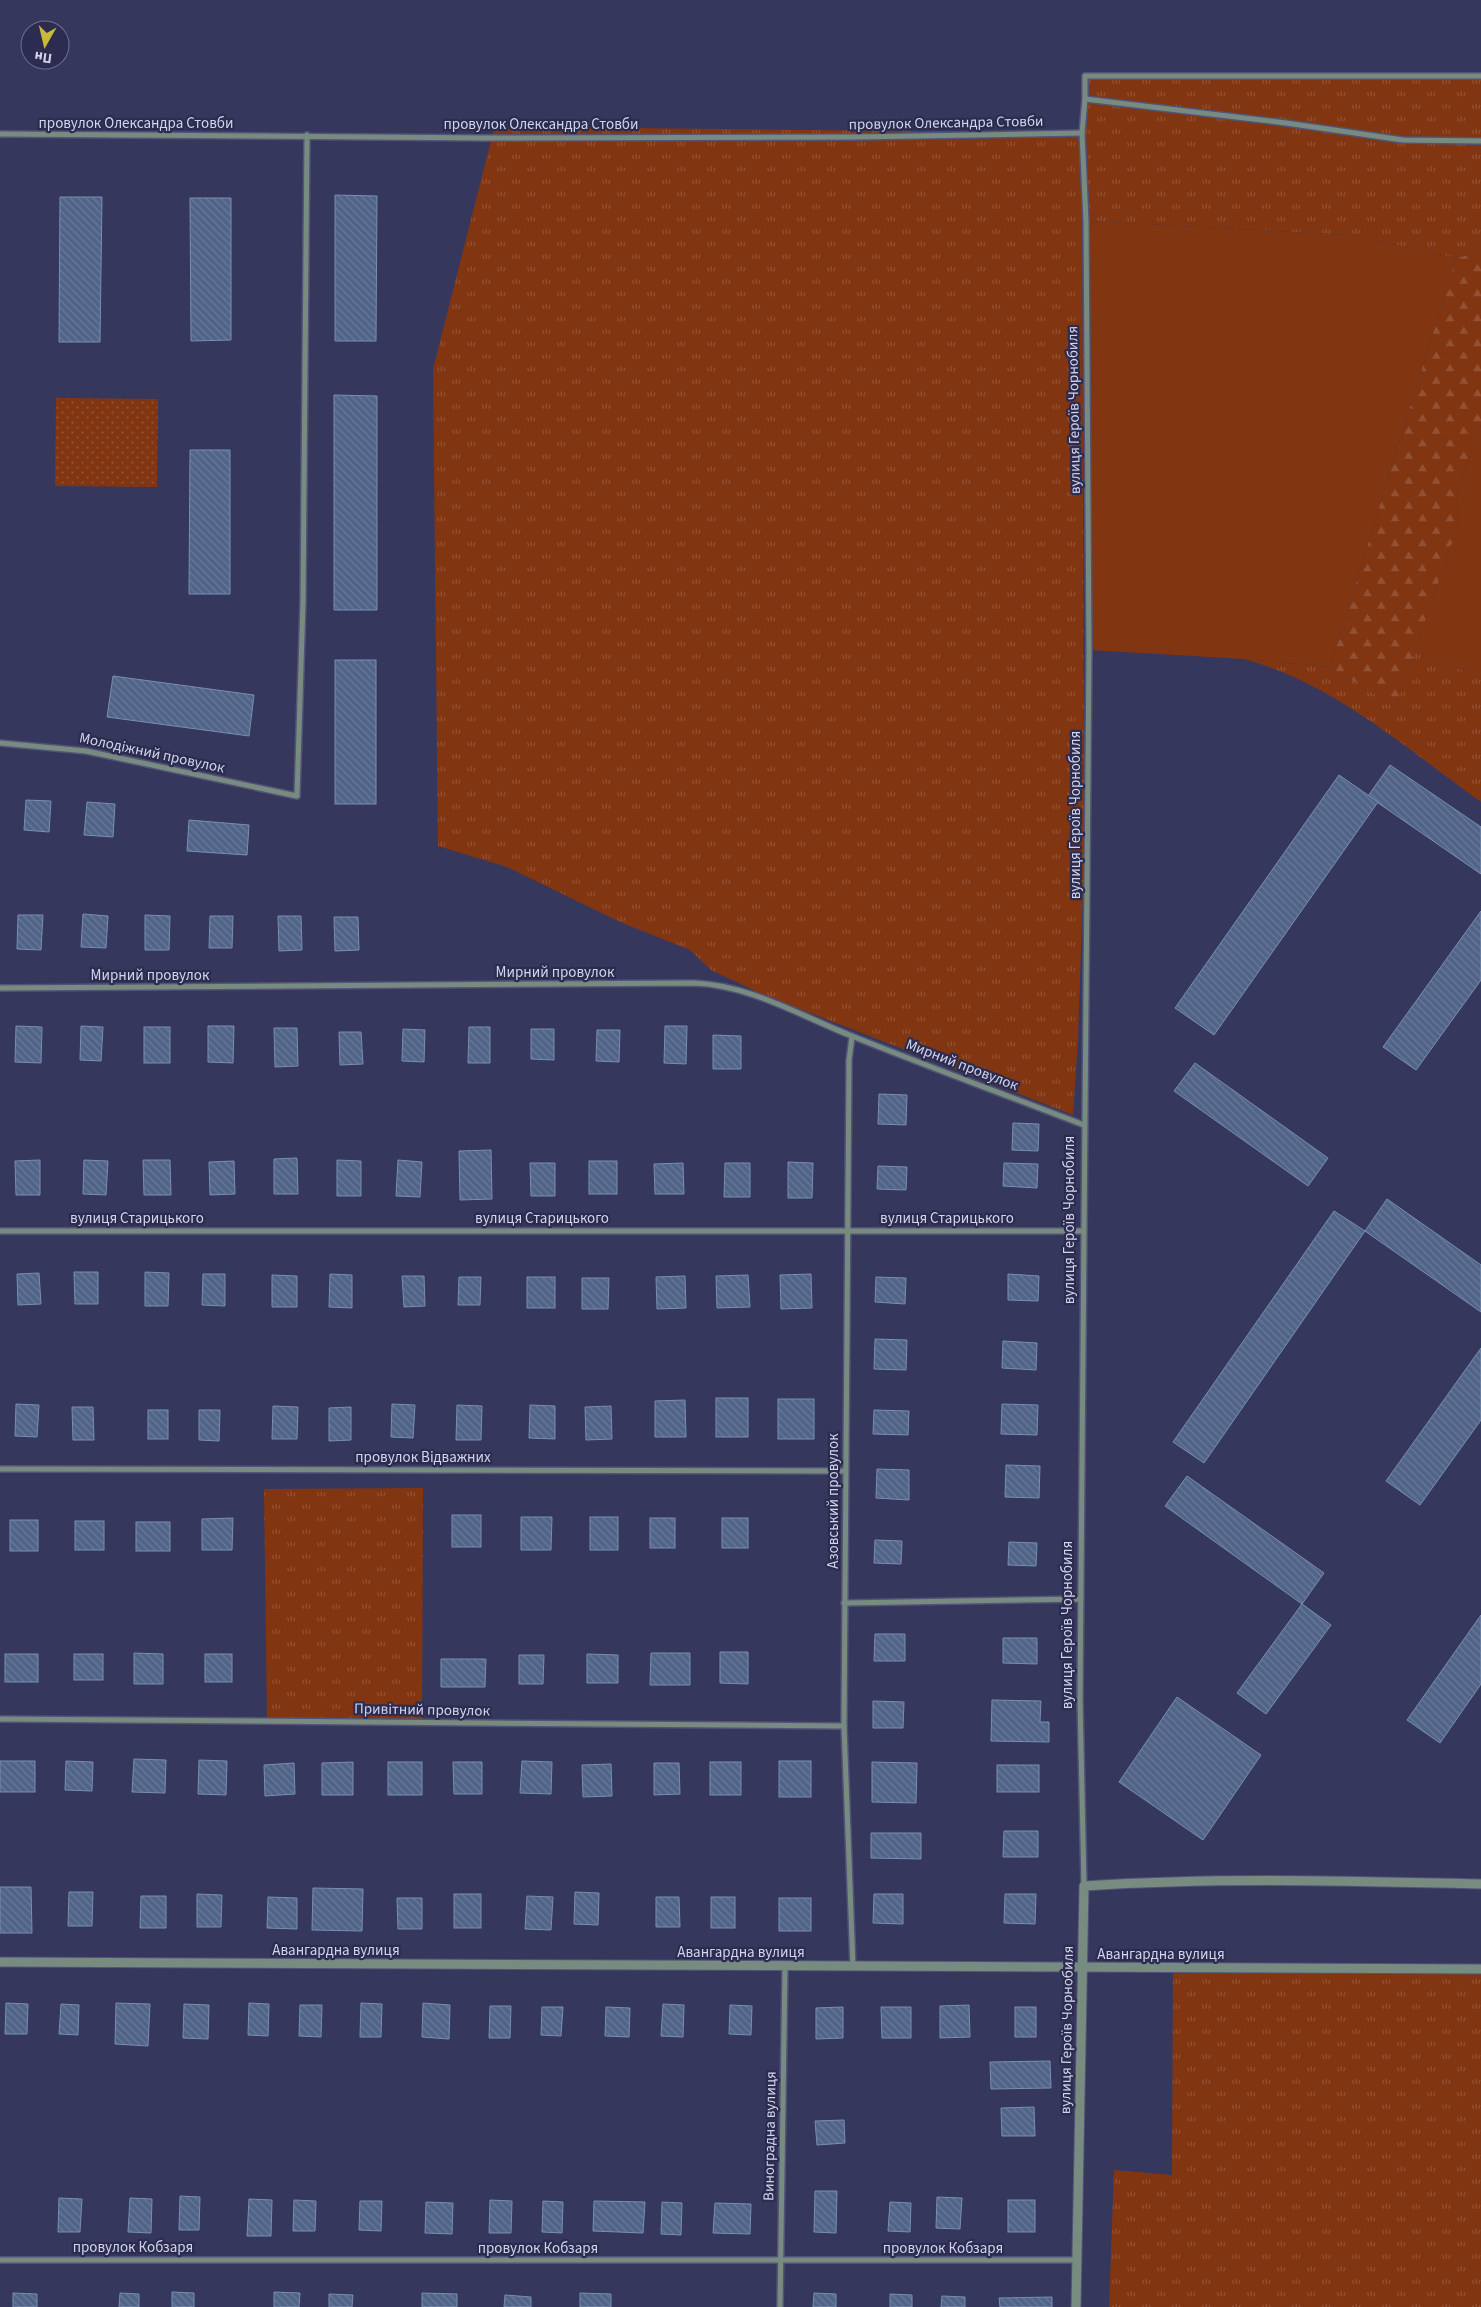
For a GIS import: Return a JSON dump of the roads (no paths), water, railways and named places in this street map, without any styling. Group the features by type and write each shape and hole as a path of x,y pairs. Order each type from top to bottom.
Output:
{"street":[{"name":"вулиця Героїв Чорнобиля","path":"1076,2307 1084,1886 1080,1699 1084,1125 1088,1011 1089,650 1086,221 1082,133 1085,76 1481,76"},
{"path":"1085,99 1286,123 1403,140 1481,141"},
{"name":"провулок Олександра Стовби","path":"0,134 307,135 489,138 856,137 1082,133"},
{"name":"Молодіжний провулок","path":"0,742 86,751 297,796 303,602 307,135"},
{"name":"Мирний провулок","path":"0,988 708,984 744,991 852,1036 1084,1125"},
{"name":"Азовський провулок","path":"852,1036 849,1060 847,1231 844,1726 853,1967"},
{"name":"вулиця Старицького","path":"0,1231 1083,1231"},
{"name":"провулок Відважних","path":"0,1468 846,1471"},
{"path":"844,1603 1081,1599"},
{"name":"Привітний провулок","path":"0,1719 844,1726"},
{"path":"1084,1886 1151,1882 1273,1879 1481,1884"},
{"name":"Авангардна вулиця","path":"0,1962 1481,1969"},
{"name":"Виноградна вулиця","path":"780,2307 785,1966"},
{"name":"провулок Кобзаря","path":"0,2260 1076,2260"}]}
